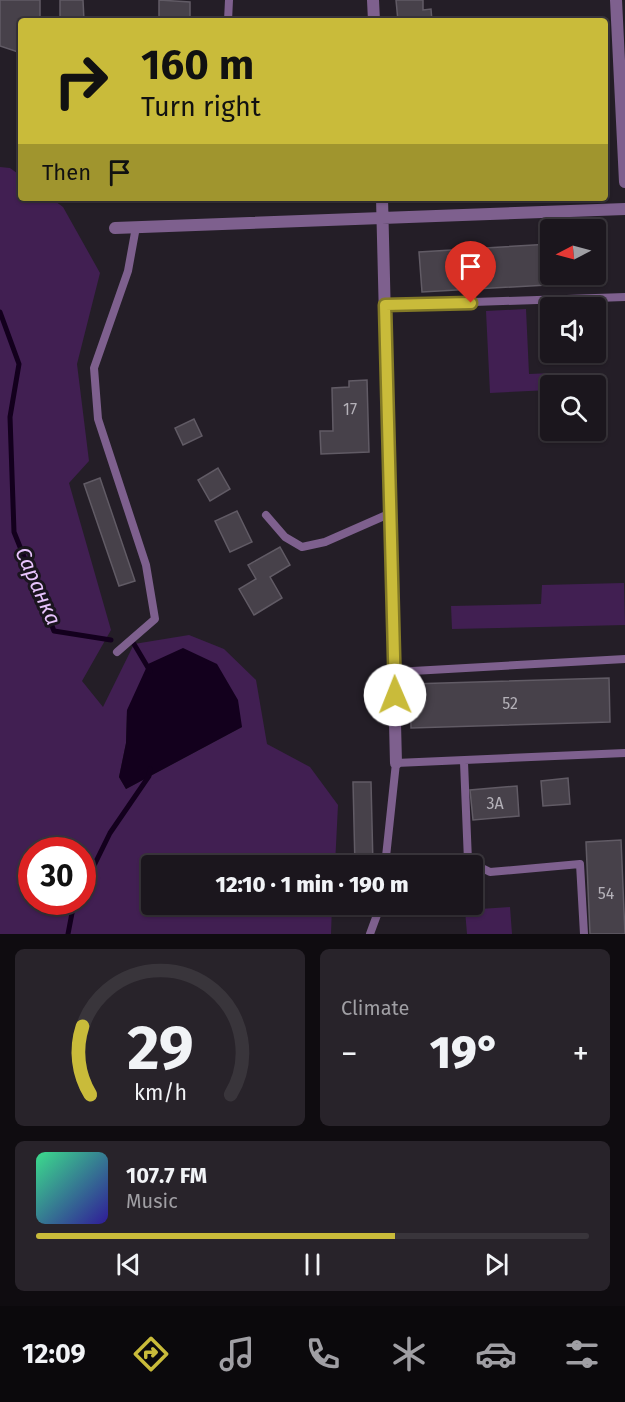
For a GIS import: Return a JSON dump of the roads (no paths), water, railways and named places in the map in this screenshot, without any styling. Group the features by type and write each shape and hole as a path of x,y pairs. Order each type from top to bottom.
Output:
{"street":[{"path":"374,0 374,18"},
{"path":"616,0 621,47 625,182"},
{"path":"382,201 396,764"},
{"path":"115,228 625,210"}],"lane":[{"path":"228,18 229,0"},
{"path":"117,652 155,619 146,565 98,419 94,368 128,271 136,227"},
{"path":"385,305 625,297"},
{"path":"266,515 285,537 302,547 324,542 390,513"},
{"path":"395,672 625,659"},
{"path":"386,855 396,764 625,753"},
{"path":"464,762 468,861 490,872 580,864 584,934"},
{"path":"370,934 377,915"}],"waterway":[{"name":"Саранка","path":"0,312 19,364 10,417 14,532 54,631 111,640"},
{"name":"Саранка","path":"134,644 150,671"},
{"name":"Саранка","path":"96,862 110,833 149,776 150,769"},
{"name":"Саранка","path":"68,934 72,915"}]}
